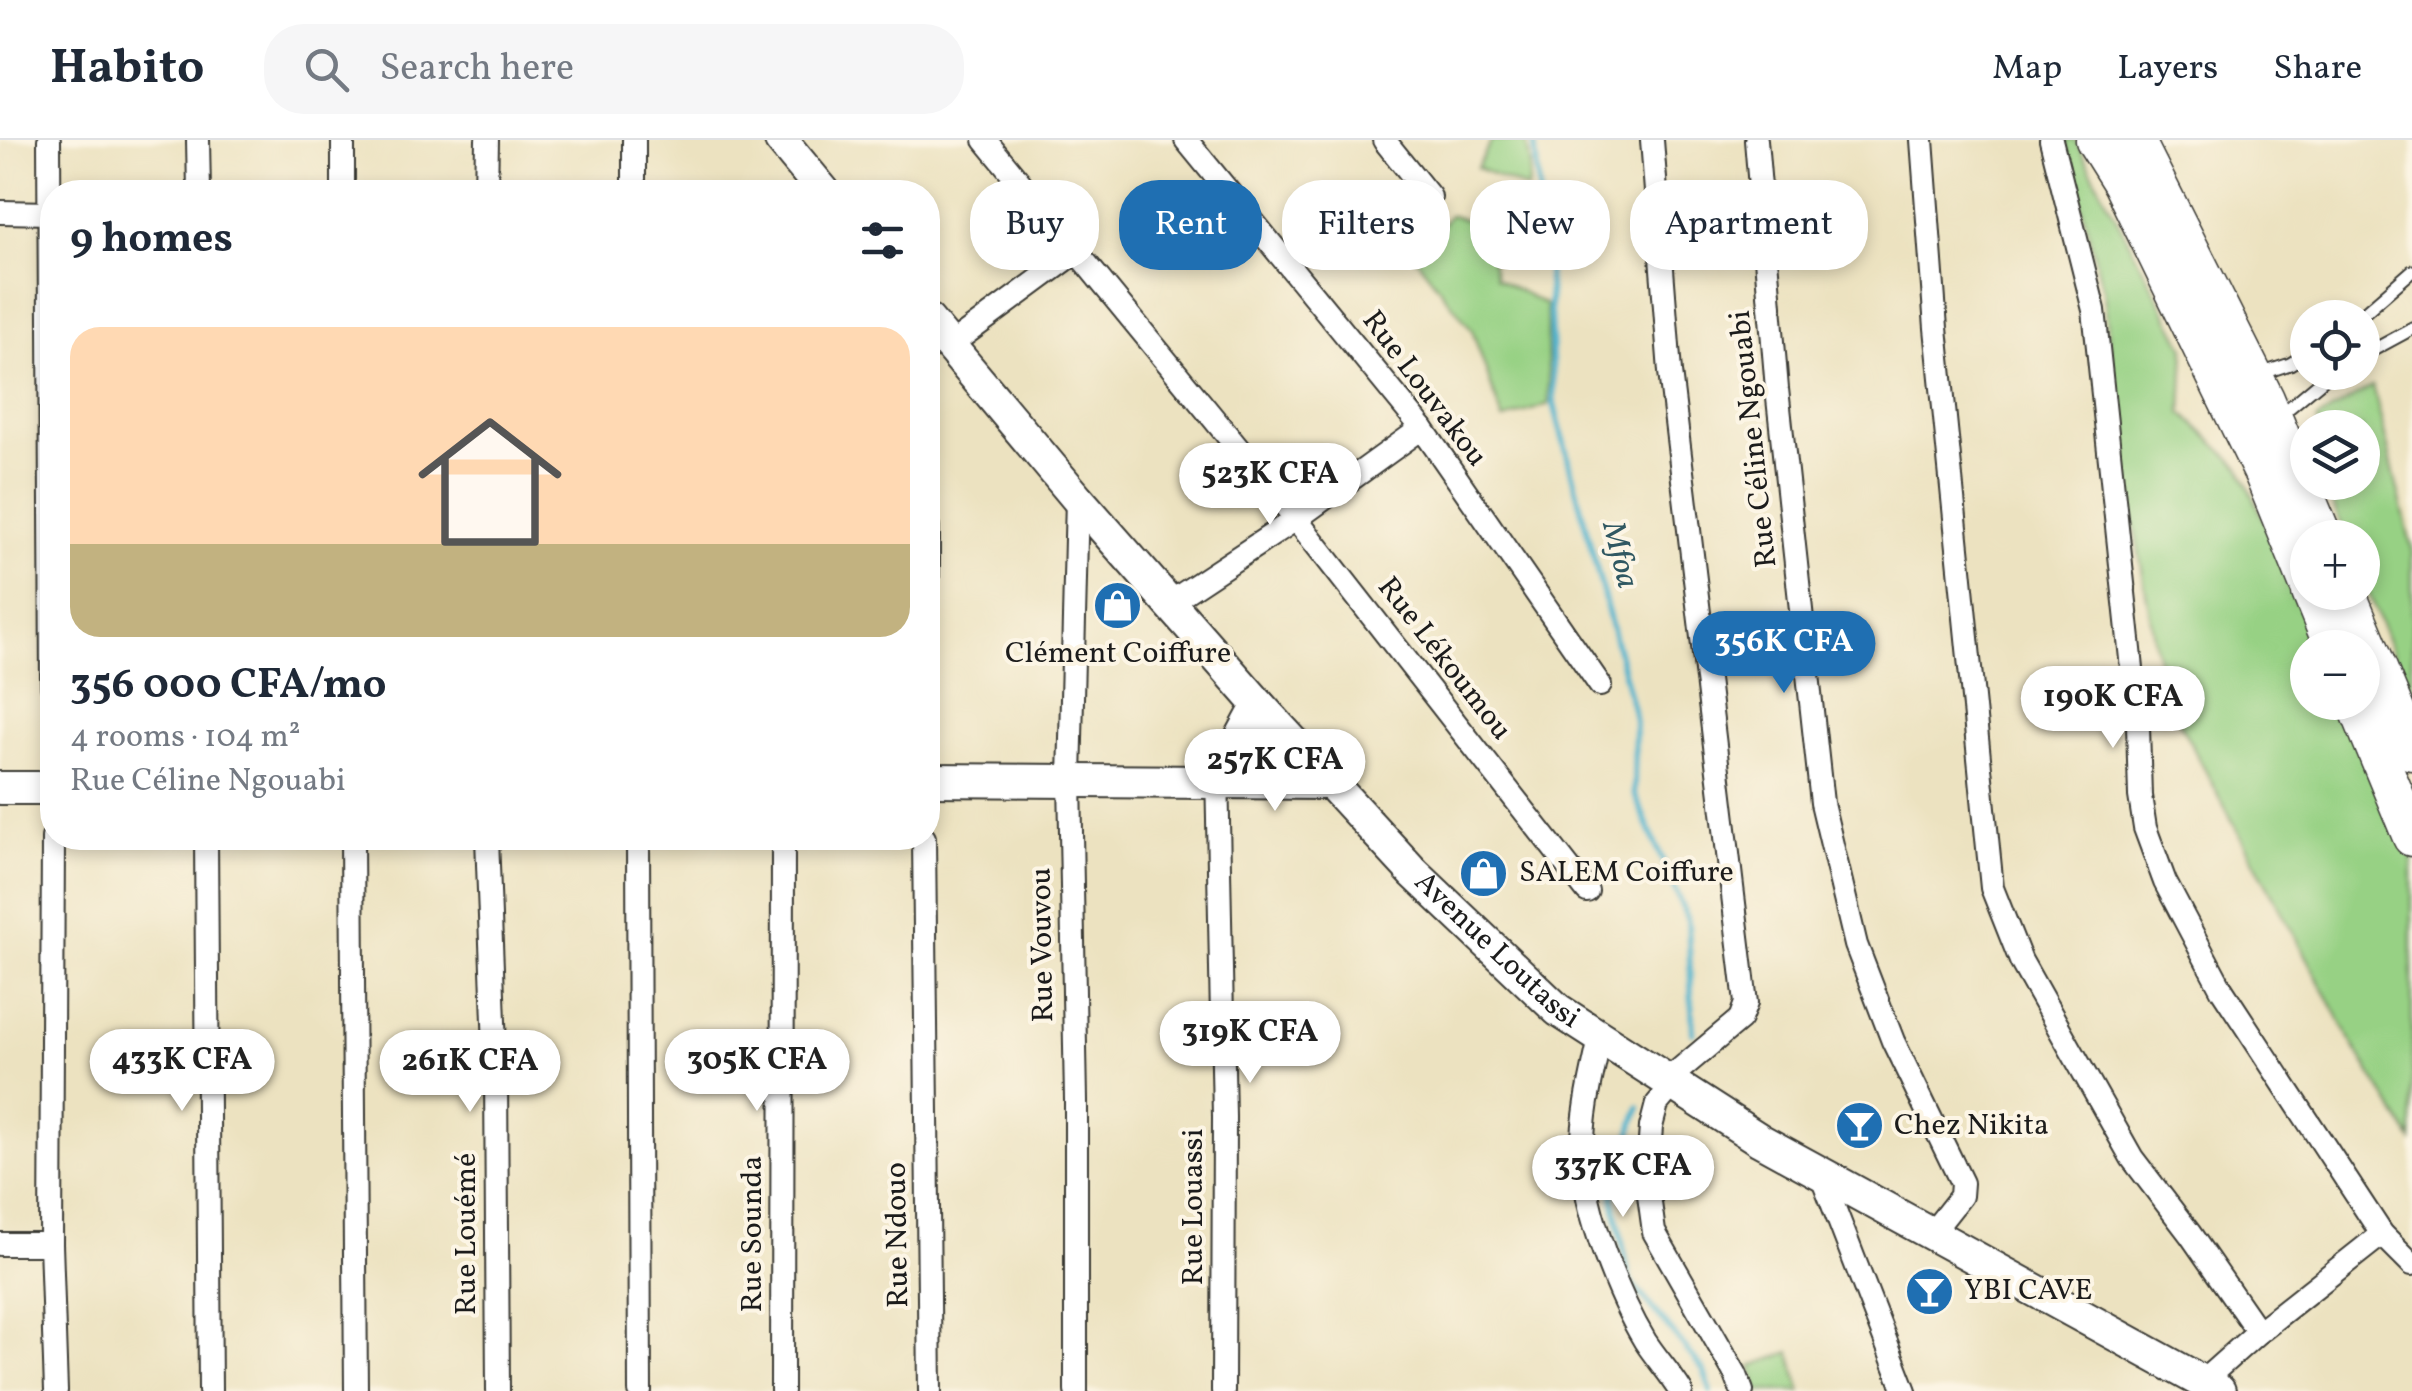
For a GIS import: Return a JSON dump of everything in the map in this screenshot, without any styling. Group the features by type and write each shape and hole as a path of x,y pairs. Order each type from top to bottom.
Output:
{"main road":[{"path":"781,140 814,180"},
{"path":"2094,140 2256,402 2264,476 2290,539"},
{"path":"2135,140 2314,520"},
{"name":"Avenue Loutassi","path":"940,335 1076,498 1259,705 1414,873 1529,986 1669,1084 1821,1174 2211,1386"},
{"path":"2354,610 2412,750"},
{"path":"1210,776 1239,742 1259,705"},
{"path":"2363,720 2412,837"},
{"path":"940,780 1210,776 1334,783"},
{"path":"0,788 40,788"}],"street":[{"path":"49,140 50,180"},
{"path":"198,140 199,180"},
{"path":"343,140 343,180"},
{"path":"486,140 486,180"},
{"path":"634,140 634,180"},
{"name":"Rue Lékoumou","path":"986,140 1018,180"},
{"name":"Rue Louvakou","path":"1186,140 1422,428 1600,685"},
{"path":"1384,140 1416,180"},
{"path":"1652,140 1670,372 1746,1004 1740,1018 1669,1084 1657,1104 1650,1127 1648,1181 1654,1232 1742,1391"},
{"name":"Rue Céline Ngouabi","path":"1756,140 1776,389 1822,803 1856,945 1893,1041 1962,1183 1961,1196 1931,1234"},
{"path":"1922,140 1936,328 1992,888 2022,961 2132,1158 2258,1332"},
{"path":"2051,140 2094,310 2138,724 2145,828 2166,882 2222,990 2382,1234 2412,1264"},
{"path":"0,212 40,213"},
{"path":"949,346 1051,270"},
{"name":"Rue Lékoumou","path":"1090,270 1296,519 1587,890"},
{"path":"1168,603 1296,519 1422,428"},
{"name":"Rue Vouvou","path":"1076,498 1070,778 1076,1391"},
{"name":"Rue Louassi","path":"1210,776 1224,1117 1224,1391"},
{"path":"53,850 50,1244 56,1391"},
{"path":"206,850 210,1391"},
{"path":"352,850 356,1391"},
{"name":"Rue Louémé","path":"487,850 496,1074 498,1391"},
{"path":"638,850 640,1391"},
{"name":"Rue Sounda","path":"782,1391 783,850"},
{"name":"Rue Ndouo","path":"924,850 930,1391"},
{"path":"1600,1039 1587,1098 1582,1162 1613,1276 1645,1340 1680,1391"},
{"path":"1821,1174 1905,1391"},
{"path":"2211,1386 2258,1332 2382,1234"},
{"path":"0,1244 50,1244"}],"lane":[{"path":"2379,300 2412,271"},
{"path":"2380,346 2412,329"},
{"path":"2256,402 2290,364"},
{"path":"2256,402 2290,389"}],"green space":[{"path":"1492,140 1526,140 1529,180 1505,180 1477,168"},
{"path":"2065,140 2075,140 2185,348 2182,413 2240,467 2290,577 2290,610 2305,610 2314,630 2290,630 2290,720 2356,720 2412,843 2412,1140 2354,1046 2164,694 2123,462 2104,294"},
{"path":"1450,215 1470,222 1470,270 1494,270 1496,278 1546,305 1549,404 1503,420 1472,330 1425,270 1450,270"},
{"path":"2366,390 2374,390 2379,410 2333,410"},
{"path":"2380,415 2412,549 2412,702 2375,610 2380,610 2380,520 2339,520 2331,500 2380,500"},
{"path":"1790,1352 1801,1391 1758,1391 1752,1366"}],"waterway":[{"name":"Mfoa","path":"1534,140 1549,283 1554,404 1635,717 1634,793 1688,921 1693,1033"},
{"name":"Mfoa","path":"1639,1107 1613,1196 1630,1281 1704,1371 1711,1391"}],"place":[{"name":"Clément Coiffure","path":"1118,605"},
{"name":"SALEM Coiffure","path":"1484,873"},
{"name":"Chez Nikita","path":"1859,1126"},
{"name":"YBI CAVE","path":"1929,1291"}]}
